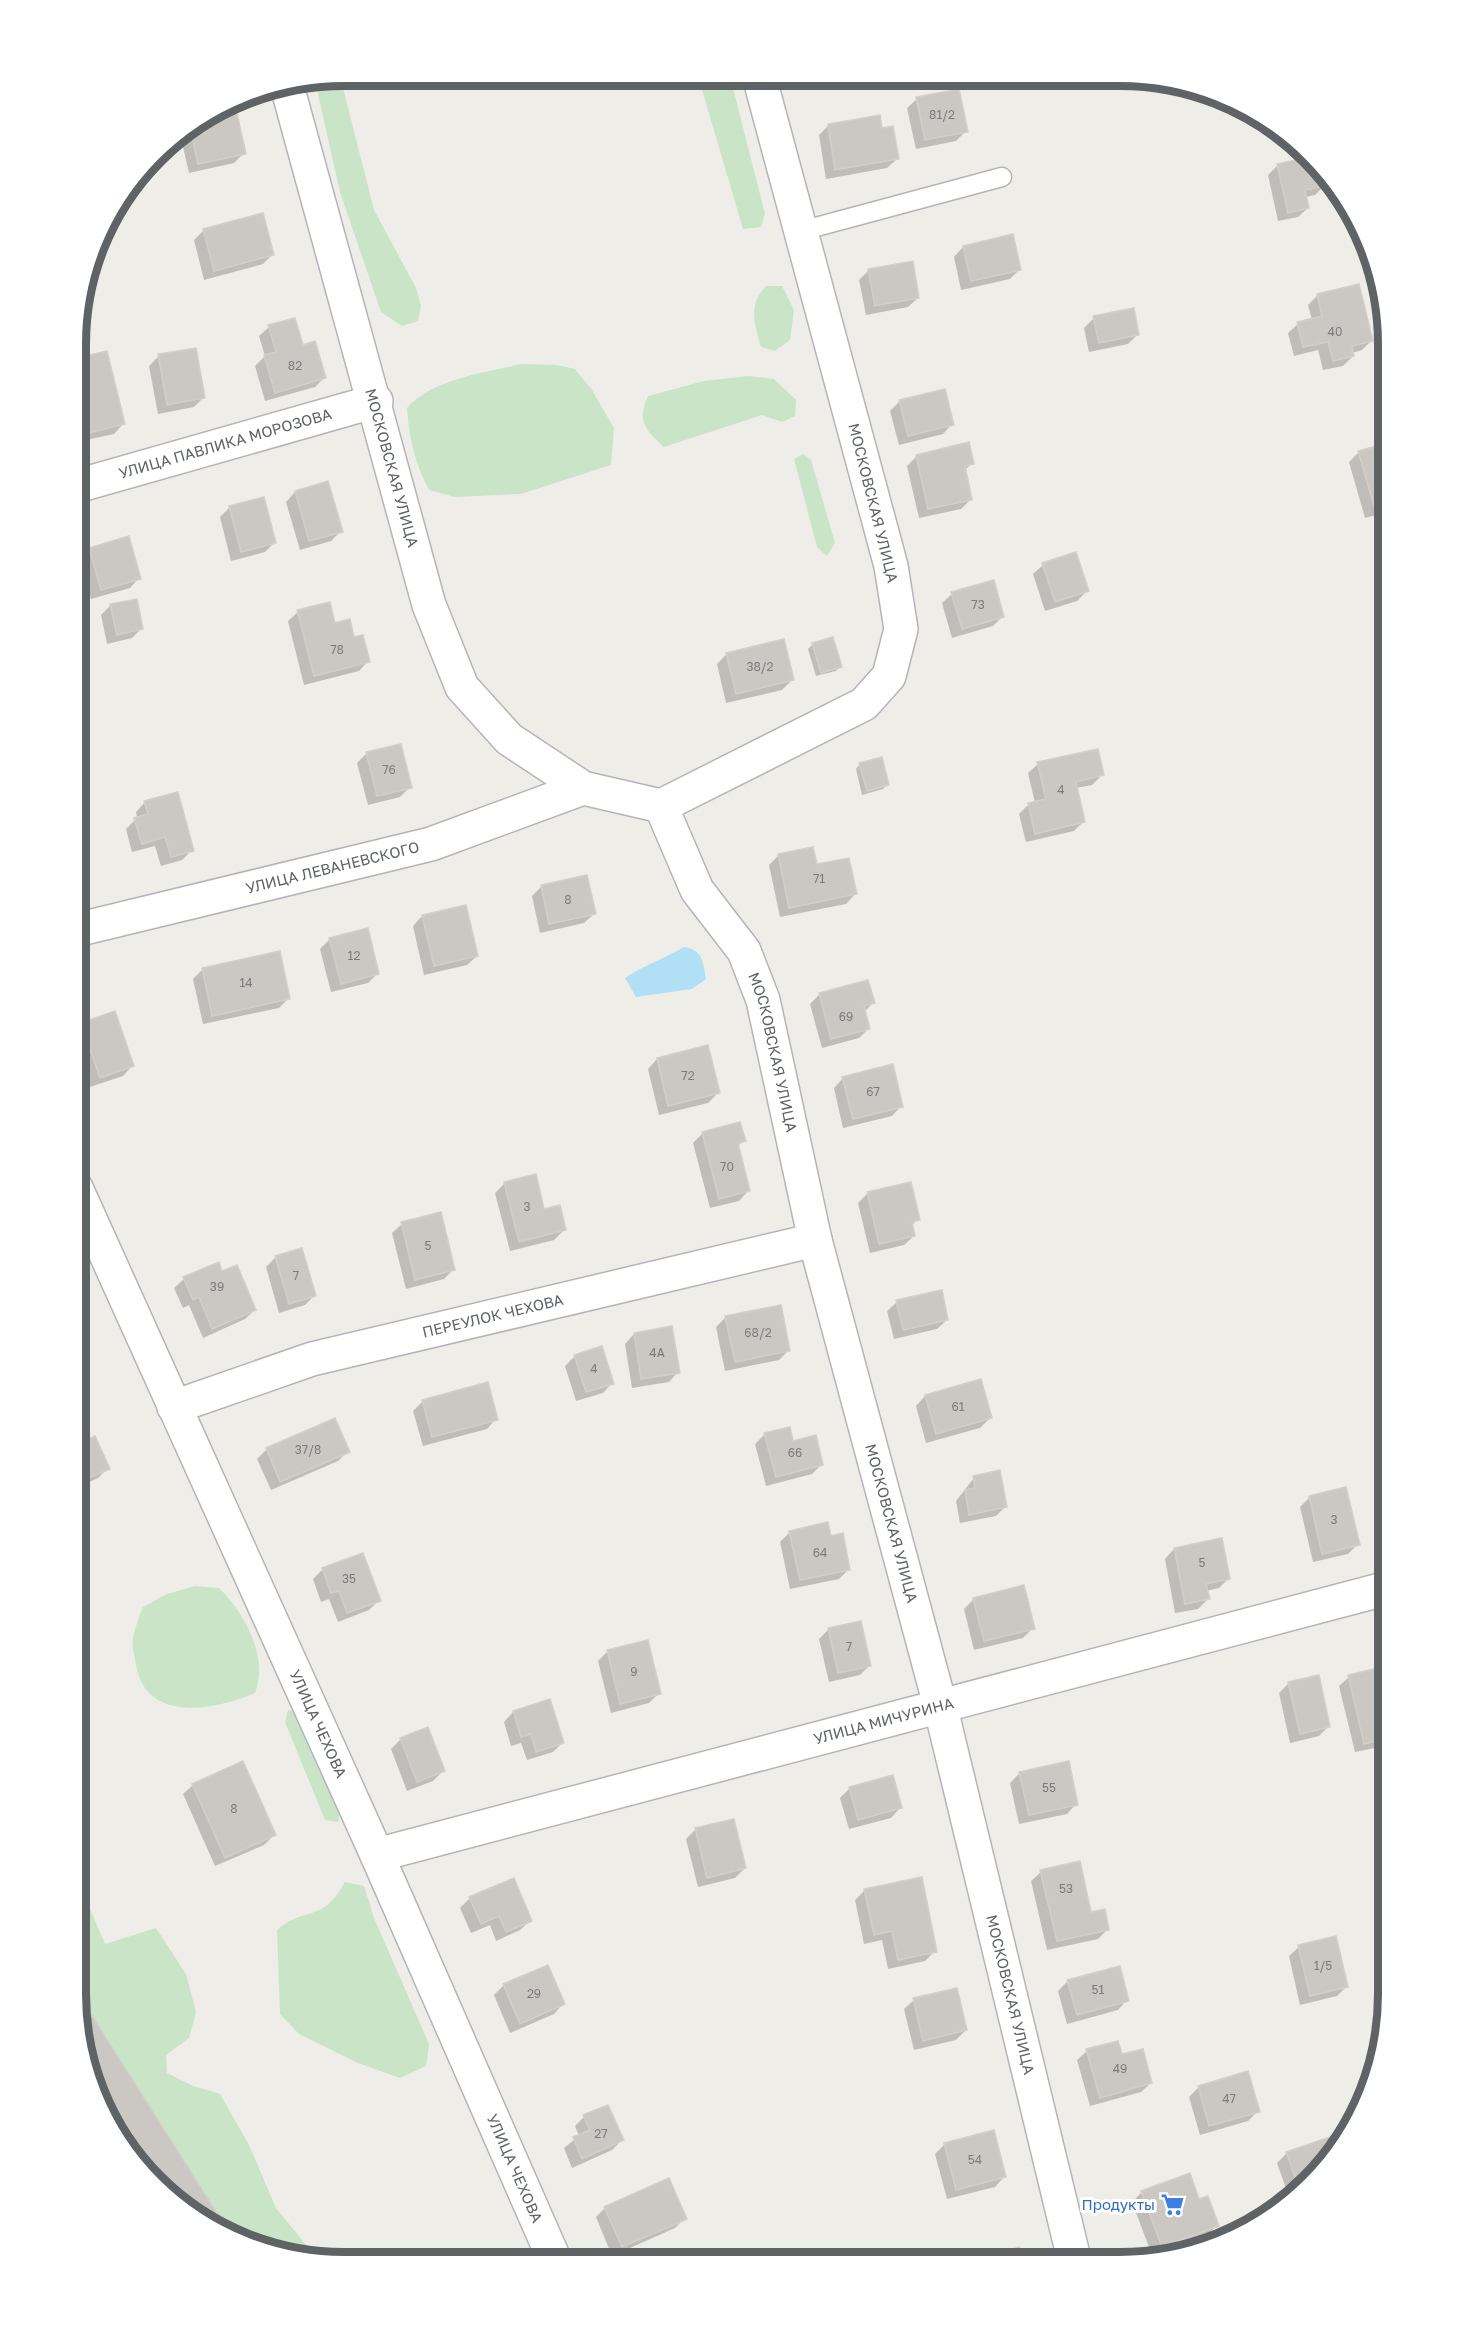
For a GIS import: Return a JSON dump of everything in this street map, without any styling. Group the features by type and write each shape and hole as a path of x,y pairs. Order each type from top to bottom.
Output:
{"street":[{"name":"МОСКОВСКАЯ УЛИЦА","path":"288,91 375,401 429,606 462,687 509,739 583,788 661,806 864,704 889,676 901,629 891,566 762,86"},
{"name":"УЛИЦА ПАВЛИКА МОРОЗОВА","path":"86,483 375,401"},
{"name":"УЛИЦА ЛЕВАНЕВСКОГО","path":"86,928 431,844 583,788"},
{"name":"МОСКОВСКАЯ УЛИЦА","path":"661,806 697,890 744,951 763,1000 815,1240 940,1705 1072,2252"},
{"name":"УЛИЦА ЧЕХОВА","path":"86,1210 378,1855 551,2252"},
{"name":"ПЕРЕУЛОК ЧЕХОВА","path":"174,1407 312,1359 815,1240"},
{"name":"УЛИЦА МИЧУРИНА","path":"378,1855 1378,1591"}],"lane":[{"path":"801,231 1002,177"}],"green space":[{"path":"343,86 374,210 416,288 421,306 418,321 402,326 381,312 340,192 316,87"},
{"path":"701,86 733,86 765,214 761,227 743,229"},
{"path":"766,286 782,286 794,310 790,340 775,351 761,347 754,315 757,300"},
{"path":"521,364 557,365 575,369 592,390 614,428 611,465 521,494 455,497 429,490 414,451 407,408 430,390 444,384 475,374"},
{"path":"749,376 774,379 796,400 795,416 782,422 762,415 664,447 652,436 645,425 643,413 648,396 704,381"},
{"path":"803,454 811,460 835,543 827,556 817,547 794,459"},
{"path":"195,1586 219,1588 229,1598 246,1623 257,1651 259,1665 259,1679 255,1693 221,1704 185,1708 153,1697 142,1684 132,1644 143,1607 167,1594"},
{"path":"288,1710 299,1713 340,1811 338,1822 325,1820 285,1722"},
{"path":"345,1882 364,1886 374,1918 429,2044 426,2066 400,2078 358,2063 299,2034 280,2014 277,1930 296,1918 312,1913 328,1904"},
{"path":"86,1900 105,1944 156,1928 186,1974 196,2012 189,2038 166,2055 167,2073 193,2086 220,2094 249,2145 276,2208 310,2250 261,2239 223,2222 86,2006"}],"water":[{"path":"684,947 699,954 706,979 692,989 636,997 625,978"}],"building":[{"path":"959,89 968,132 925,140 916,97"},
{"path":"236,109 246,154 198,164 192,135"},
{"path":"880,115 882,128 893,126 899,159 835,170 828,124"},
{"path":"1300,159 1324,186 1305,190 1309,208 1288,213 1277,164"},
{"path":"263,213 274,255 214,271 203,229"},
{"path":"1013,234 1021,270 971,281 963,246"},
{"path":"913,261 919,298 875,306 868,269"},
{"path":"1359,284 1373,341 1352,346 1354,356 1333,361 1328,342 1303,347 1297,322 1322,316 1317,294"},
{"path":"1134,308 1139,335 1099,343 1093,316"},
{"path":"295,318 303,345 315,341 326,378 275,393 264,355 276,352 268,325"},
{"path":"196,348 205,398 167,405 158,354"},
{"path":"107,351 125,424 86,434 86,356"},
{"path":"945,389 954,425 908,436 899,400"},
{"path":"969,442 974,464 965,466 972,500 928,509 916,455"},
{"path":"1378,446 1378,508 1375,509 1358,451"},
{"path":"328,481 343,532 309,541 295,491"},
{"path":"264,497 276,543 241,552 229,506"},
{"path":"129,536 141,579 101,590 89,548"},
{"path":"1076,552 1089,591 1055,602 1042,563"},
{"path":"994,580 1004,617 962,629 951,592"},
{"path":"137,599 143,629 117,635 110,604"},
{"path":"330,602 335,623 350,619 354,637 363,635 370,662 314,676 297,610"},
{"path":"833,637 842,667 821,673 812,643"},
{"path":"784,639 794,680 736,694 726,653"},
{"path":"401,744 412,788 377,796 366,752"},
{"path":"1098,749 1104,775 1076,782 1085,822 1035,834 1028,803 1046,799 1037,762"},
{"path":"882,757 889,785 867,791 859,763"},
{"path":"178,792 194,851 171,857 165,837 142,844 134,818 148,814 144,801"},
{"path":"813,847 817,864 849,858 857,894 789,908 778,854"},
{"path":"587,875 596,914 549,924 541,885"},
{"path":"466,905 478,956 434,966 422,915"},
{"path":"368,928 379,974 341,984 329,938"},
{"path":"280,951 290,999 212,1016 202,968"},
{"path":"868,980 875,1003 864,1006 870,1029 831,1039 819,993"},
{"path":"115,1011 134,1066 100,1078 86,1037 86,1021"},
{"path":"708,1045 720,1093 668,1106 657,1058"},
{"path":"893,1064 903,1107 853,1119 842,1077"},
{"path":"740,1122 746,1141 738,1143 750,1191 719,1199 702,1132"},
{"path":"536,1174 544,1209 560,1205 566,1230 519,1242 504,1182"},
{"path":"911,1182 920,1220 912,1222 915,1236 879,1244 867,1192"},
{"path":"441,1212 455,1270 415,1280 401,1222"},
{"path":"302,1248 316,1296 289,1304 275,1256"},
{"path":"219,1262 222,1271 237,1265 256,1310 212,1329 199,1297 193,1300 183,1277"},
{"path":"942,1290 948,1320 903,1330 896,1300"},
{"path":"781,1305 790,1351 735,1362 725,1316"},
{"path":"672,1326 680,1373 641,1379 634,1333"},
{"path":"602,1346 614,1384 586,1392 574,1355"},
{"path":"981,1379 992,1418 936,1434 925,1395"},
{"path":"488,1382 498,1420 432,1437 422,1400"},
{"path":"335,1418 350,1452 280,1482 266,1448"},
{"path":"790,1427 793,1441 816,1435 823,1465 776,1477 764,1433"},
{"path":"95,1436 110,1469 86,1479 86,1440"},
{"path":"1000,1470 1007,1507 969,1515 965,1490 975,1488 973,1476"},
{"path":"1346,1487 1360,1545 1322,1554 1309,1496"},
{"path":"828,1522 831,1536 843,1533 850,1570 800,1580 789,1531"},
{"path":"1222,1538 1230,1579 1206,1584 1210,1599 1185,1604 1174,1548"},
{"path":"363,1553 381,1601 347,1613 339,1591 331,1593 322,1568"},
{"path":"1024,1585 1035,1629 984,1641 973,1598"},
{"path":"861,1621 871,1666 838,1673 828,1628"},
{"path":"648,1640 661,1694 620,1704 607,1650"},
{"path":"1374,1669 1378,1685 1378,1740 1364,1744 1348,1675"},
{"path":"1319,1675 1330,1727 1300,1734 1288,1682"},
{"path":"550,1699 564,1743 536,1752 531,1734 521,1737 513,1711"},
{"path":"428,1727 445,1771 417,1782 400,1738"},
{"path":"243,1761 276,1835 225,1858 192,1784"},
{"path":"1069,1761 1078,1805 1029,1815 1019,1772"},
{"path":"893,1775 902,1808 858,1820 849,1787"},
{"path":"734,1819 746,1868 707,1878 695,1828"},
{"path":"1080,1861 1091,1912 1105,1909 1109,1930 1057,1941 1040,1870"},
{"path":"922,1877 937,1952 898,1960 892,1931 874,1935 864,1889"},
{"path":"514,1878 532,1921 506,1932 499,1916 481,1924 469,1897"},
{"path":"1336,1936 1348,1987 1310,1996 1298,1945"},
{"path":"548,1965 565,2004 520,2024 503,1984"},
{"path":"1120,1966 1129,2001 1077,2015 1067,1980"},
{"path":"957,1988 967,2030 923,2041 913,1998"},
{"path":"86,2006 223,2222 187,2199 152,2167 104,2090 90,2045"},
{"path":"1118,2041 1122,2054 1143,2049 1152,2083 1100,2098 1086,2049"},
{"path":"1248,2071 1260,2112 1209,2126 1198,2086"},
{"path":"608,2105 624,2140 582,2159 573,2137 590,2130 583,2115"},
{"path":"994,2130 1006,2177 956,2190 944,2143"},
{"path":"1336,2135 1297,2182 1286,2152"},
{"path":"1190,2173 1199,2199 1208,2196 1219,2226 1162,2247 1141,2191"},
{"path":"669,2178 687,2219 622,2247 604,2207"},
{"path":"1019,2247 1021,2252 1004,2252"}],"place":[{"name":"Продукты","path":"1173,2205"}]}
